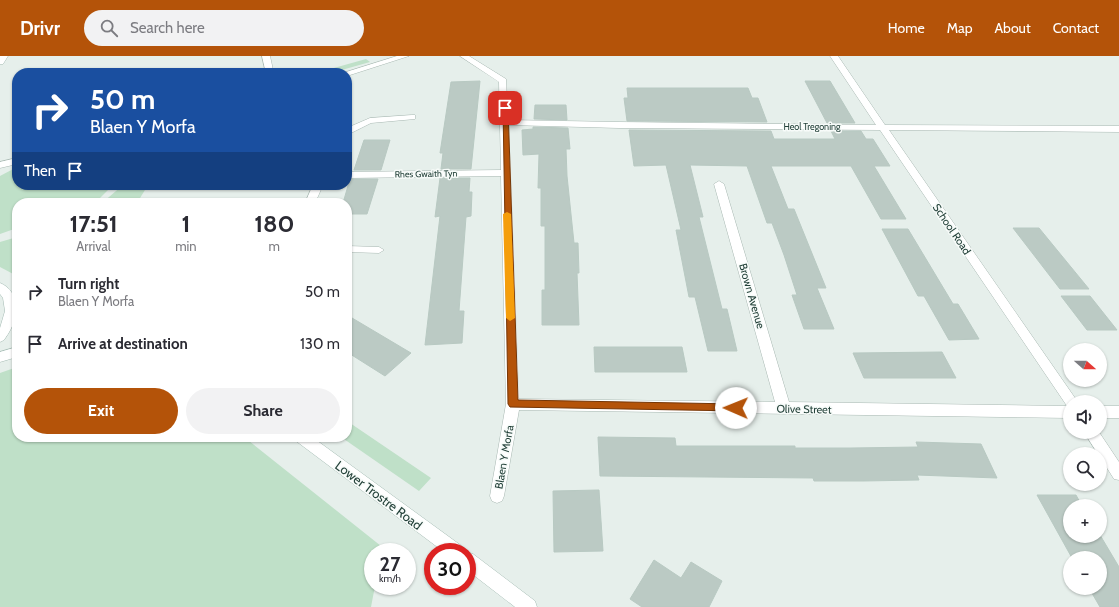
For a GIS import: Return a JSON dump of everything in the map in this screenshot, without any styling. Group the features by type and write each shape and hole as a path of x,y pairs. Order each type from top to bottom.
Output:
{"street":[{"path":"0,62 4,56"},
{"path":"266,56 268,68"},
{"path":"352,72 405,56"},
{"name":"Blaen Y Morfa","path":"464,56 503,81 506,122 505,173 513,404 497,496"},
{"name":"School Road","path":"834,56 1065,395"},
{"path":"352,128 375,119 412,117"},
{"name":"Heol Tregoning","path":"506,122 1119,129"},
{"path":"0,165 12,162"},
{"name":"Rhes Gwaith Tyn","path":"352,175 505,173"},
{"name":"Brown Avenue","path":"719,184 784,408"},
{"path":"352,250 379,250"},
{"path":"1,287 12,292"},
{"path":"0,337 12,315 11,299 1,287"},
{"path":"0,357 12,353"},
{"name":"Olive Street","path":"513,404 1063,412"},
{"path":"1107,412 1119,412"},
{"path":"1096,439 1119,474"},
{"name":"Lower Trostre Road","path":"308,442 445,543"},
{"path":"476,567 530,607"}],"green space":[{"path":"366,59 370,62 349,68 334,68"},
{"path":"12,170 12,190 108,190 100,198 12,198 12,230 0,234 0,176"},
{"path":"117,190 145,190 140,198 108,198"},
{"path":"12,238 12,273 0,267 0,242"},
{"path":"12,369 12,442 250,442 377,543 364,543 364,595 373,595 371,607 0,607 0,373"},
{"path":"352,424 431,478 419,491 348,442 352,442"}],"building":[{"path":"480,81 471,169 441,169 443,153 440,153 451,82"},
{"path":"805,81 830,81 855,123 827,123"},
{"path":"627,88 748,88 752,98 758,98 767,122 627,121 624,98 628,98"},
{"path":"535,105 566,105 567,120 534,119"},
{"path":"533,127 568,128 570,149 566,149 567,176 574,243 578,243 579,273 577,273 579,325 542,325 542,290 545,290 545,226 541,226 541,188 538,188 539,154 523,155 522,130 533,129"},
{"path":"629,130 771,131 774,139 835,139 831,131 861,131 866,139 873,139 890,166 874,166 906,219 881,219 851,166 771,166 788,209 794,209 826,288 817,288 834,329 804,329 792,295 797,295 784,255 772,223 767,223 747,166 690,165 703,217 699,217 722,309 727,309 737,351 708,351 695,297 689,297 676,230 681,230 666,165 634,166"},
{"path":"364,140 390,140 381,170 354,170"},
{"path":"440,178 470,178 469,192 472,192 471,216 466,217 459,311 464,311 462,343 425,345 440,216 435,217"},
{"path":"352,179 378,179 367,214 352,214 352,198 344,198 347,190 352,190"},
{"path":"1013,228 1039,228 1089,289 1060,289"},
{"path":"882,229 908,229 953,304 958,304 979,339 949,340 924,296 918,296"},
{"path":"1061,296 1090,296 1117,330 1087,330"},
{"path":"352,318 411,353 385,376 352,355"},
{"path":"594,347 682,347 687,372 595,372"},
{"path":"942,352 956,378 864,378 853,353"},
{"path":"598,437 675,438 676,446 795,446 795,448 851,448 918,447 916,442 981,444 997,478 917,475 919,480 814,481 813,478 600,476"},
{"path":"599,490 603,551 554,552 553,491"},
{"path":"1037,495 1076,495 1078,499 1063,499 1063,542"},
{"path":"1064,543 1105,543 1119,567 1119,607 1100,607 1093,595 1107,595 1107,551 1068,551"},
{"path":"654,560 681,578 691,562 722,581 709,607 642,607 630,599"}],"slow traffic":[{"path":"507,214 510,318"}],"route":[{"path":"505,108 505,173 513,404 736,408"}]}
